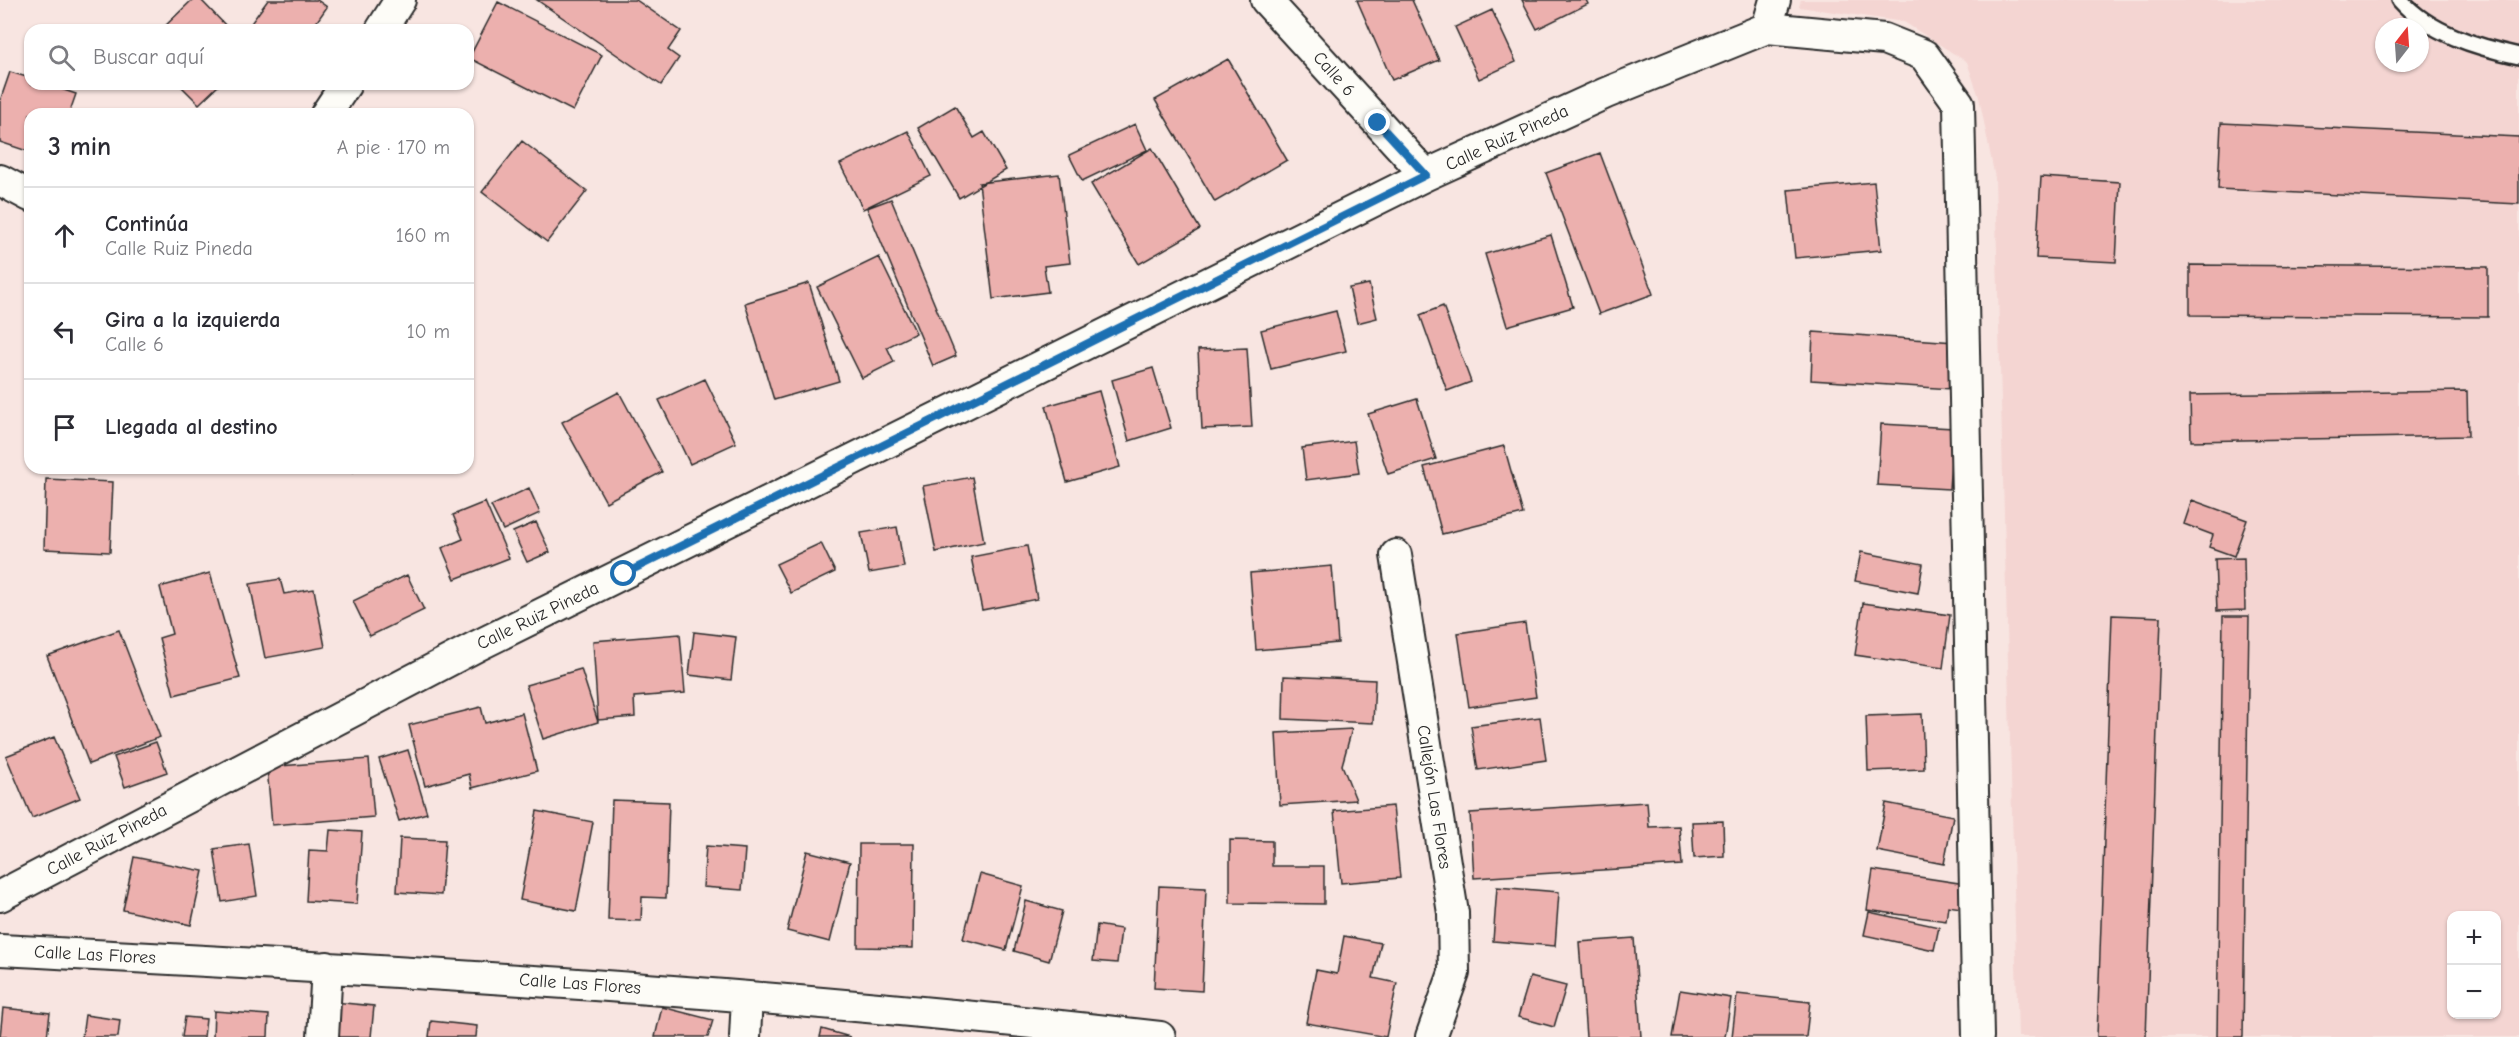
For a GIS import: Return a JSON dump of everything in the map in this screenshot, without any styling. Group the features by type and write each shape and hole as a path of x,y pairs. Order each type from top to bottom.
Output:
{"street":[{"path":"385,24 400,0"},
{"name":"Calle 6","path":"1266,0 1426,175"},
{"path":"1771,14 1884,39 1924,55 1959,104 1978,1037"},
{"name":"Calle Ruiz Pineda","path":"0,896 477,646 1426,175 1606,93 1771,14"},
{"path":"330,108 342,90"},
{"path":"0,180 24,193"},
{"name":"Callejón Las Flores","path":"1396,555 1453,913 1454,973 1431,1037"},
{"name":"Calle Las Flores","path":"0,950 327,967 747,997 989,1017 1160,1037"},
{"path":"323,1037 327,967"},
{"path":"745,1037 747,997"}],"lane":[{"path":"2400,0 2413,15 2440,31 2519,56"}],"shaded area":[{"path":"1801,0 2519,0 2519,1037 2018,1037 1995,178 1979,97 1967,62 1904,22 1799,7"}],"building":[{"path":"192,0 201,0 224,24 167,24"},
{"path":"268,0 317,0 327,7 315,24 250,24"},
{"path":"537,0 636,0 681,31 668,50 679,58 661,85"},
{"path":"1357,0 1412,0 1439,60 1392,80"},
{"path":"1522,0 1586,0 1588,4 1537,29"},
{"path":"498,2 602,55 573,111 474,61 474,48"},
{"path":"1492,10 1516,62 1479,79 1455,27"},
{"path":"1228,59 1287,160 1215,202 1155,100"},
{"path":"10,72 24,76 24,90 64,90 76,94 71,108 24,108 24,150 0,142 0,101"},
{"path":"185,90 214,90 199,104"},
{"path":"955,106 974,138 984,132 1006,170 959,198 918,128"},
{"path":"2221,123 2519,137 2519,204 2218,189"},
{"path":"1135,124 1147,150 1082,181 1069,155"},
{"path":"908,131 931,176 863,209 840,164"},
{"path":"522,141 587,191 547,242 482,192"},
{"path":"1152,148 1200,229 1139,264 1091,184"},
{"path":"1600,153 1653,294 1599,314 1546,173"},
{"path":"1059,174 1070,263 1044,266 1048,292 993,299 979,183"},
{"path":"2041,177 2120,182 2116,262 2036,258"},
{"path":"1874,182 1881,250 1795,258 1788,190"},
{"path":"891,199 956,356 933,366 867,208"},
{"path":"1551,235 1573,307 1507,326 1485,254"},
{"path":"879,257 916,333 887,347 894,362 862,378 817,287"},
{"path":"2190,265 2488,267 2488,317 2190,315"},
{"path":"809,283 839,381 774,400 745,303"},
{"path":"1369,284 1377,318 1357,323 1349,288"},
{"path":"1443,306 1471,382 1447,391 1420,315"},
{"path":"1336,311 1346,351 1271,369 1261,330"},
{"path":"1813,332 1955,342 1952,389 1811,380"},
{"path":"1247,348 1252,427 1202,429 1198,350"},
{"path":"1153,368 1171,428 1129,441 1112,380"},
{"path":"705,379 736,443 690,464 659,400"},
{"path":"1099,391 1120,467 1067,482 1046,406"},
{"path":"2467,391 2468,436 2191,441 2190,395"},
{"path":"619,392 662,472 606,502 562,422"},
{"path":"1417,399 1436,459 1388,474 1368,414"},
{"path":"1881,424 1953,428 1949,489 1877,485"},
{"path":"1354,441 1359,473 1306,480 1302,448"},
{"path":"1504,446 1523,514 1442,534 1424,467"},
{"path":"972,477 984,542 936,552 923,486"},
{"path":"46,479 113,482 110,552 44,549"},
{"path":"529,488 540,513 503,530 491,506"},
{"path":"2192,500 2247,520 2234,556 2209,547 2213,535 2184,524"},
{"path":"485,502 509,558 455,579 442,548 463,539 453,515"},
{"path":"536,522 550,552 527,562 513,532"},
{"path":"897,527 904,567 869,573 861,533"},
{"path":"821,543 835,572 791,593 776,564"},
{"path":"1027,546 1037,599 982,610 971,557"},
{"path":"1861,552 1923,564 1918,593 1855,581"},
{"path":"2244,558 2245,610 2217,611 2215,559"},
{"path":"1332,566 1338,643 1256,650 1250,573"},
{"path":"210,573 240,678 174,695 159,638 172,634 160,587"},
{"path":"407,575 424,610 370,636 353,601"},
{"path":"280,579 284,594 314,589 325,647 265,658 250,584"},
{"path":"1863,603 1950,615 1943,668 1855,655"},
{"path":"2112,615 2161,617 2146,1037 2097,1037"},
{"path":"2223,616 2249,616 2243,1037 2217,1037"},
{"path":"1525,623 1536,697 1469,707 1458,633"},
{"path":"119,630 160,737 89,764 47,656"},
{"path":"694,632 736,637 731,680 689,675"},
{"path":"680,634 685,693 634,697 635,717 598,720 593,641"},
{"path":"581,669 598,722 543,739 526,685"},
{"path":"1284,676 1375,680 1373,723 1283,719"},
{"path":"481,707 485,723 522,713 537,771 472,788 469,774 425,786 409,725"},
{"path":"1922,714 1924,769 1868,771 1866,716"},
{"path":"1540,717 1546,760 1478,770 1471,726"},
{"path":"1352,729 1342,765 1356,800 1280,805 1276,733"},
{"path":"54,737 80,798 32,818 6,756"},
{"path":"156,742 167,772 125,787 114,757"},
{"path":"408,750 427,813 399,821 379,759"},
{"path":"369,759 374,817 272,825 267,767"},
{"path":"612,800 669,802 666,898 642,897 641,921 608,920"},
{"path":"1647,802 1649,827 1679,826 1682,865 1474,878 1470,813"},
{"path":"1886,803 1953,816 1944,864 1877,851"},
{"path":"1393,806 1400,878 1341,883 1334,811"},
{"path":"537,811 593,822 576,911 520,900"},
{"path":"1723,821 1724,856 1694,858 1692,822"},
{"path":"330,830 362,832 357,904 306,901 309,850 328,851"},
{"path":"400,838 445,840 441,895 397,892"},
{"path":"1230,840 1272,841 1272,866 1324,866 1324,904 1230,903"},
{"path":"249,844 257,896 222,902 214,849"},
{"path":"859,844 914,844 913,948 858,947"},
{"path":"706,846 745,849 742,890 703,887"},
{"path":"807,851 850,862 830,942 787,931"},
{"path":"134,857 203,871 191,925 123,910"},
{"path":"1873,870 1965,884 1961,908 1948,906 1946,921 1867,910"},
{"path":"980,874 1023,886 1006,950 963,939"},
{"path":"1159,886 1206,888 1202,991 1154,988"},
{"path":"1497,887 1559,892 1555,946 1493,941"},
{"path":"1026,901 1062,911 1049,961 1014,951"},
{"path":"1869,912 1939,927 1934,950 1864,935"},
{"path":"1097,925 1121,929 1117,963 1093,961"},
{"path":"1344,936 1381,943 1373,978 1397,983 1386,1037 1306,1023 1316,970 1337,974"},
{"path":"1634,938 1641,1037 1586,1037 1579,942"},
{"path":"1530,977 1566,986 1554,1027 1518,1017"},
{"path":"1680,990 1731,998 1725,1037 1672,1037"},
{"path":"1737,994 1810,1002 1806,1037 1732,1037"},
{"path":"334,1002 374,1006 371,1037 331,1037"},
{"path":"662,1007 713,1020 708,1037 655,1037"},
{"path":"3,1008 50,1013 47,1037 0,1037"},
{"path":"214,1011 269,1015 268,1037 213,1037"},
{"path":"85,1015 120,1020 118,1037 82,1037"},
{"path":"185,1017 206,1019 204,1037 182,1037"},
{"path":"431,1021 477,1026 476,1037 429,1037"},
{"path":"822,1029 850,1037 820,1037"}],"route":[{"path":"624,574 1426,175 1378,123"}]}
